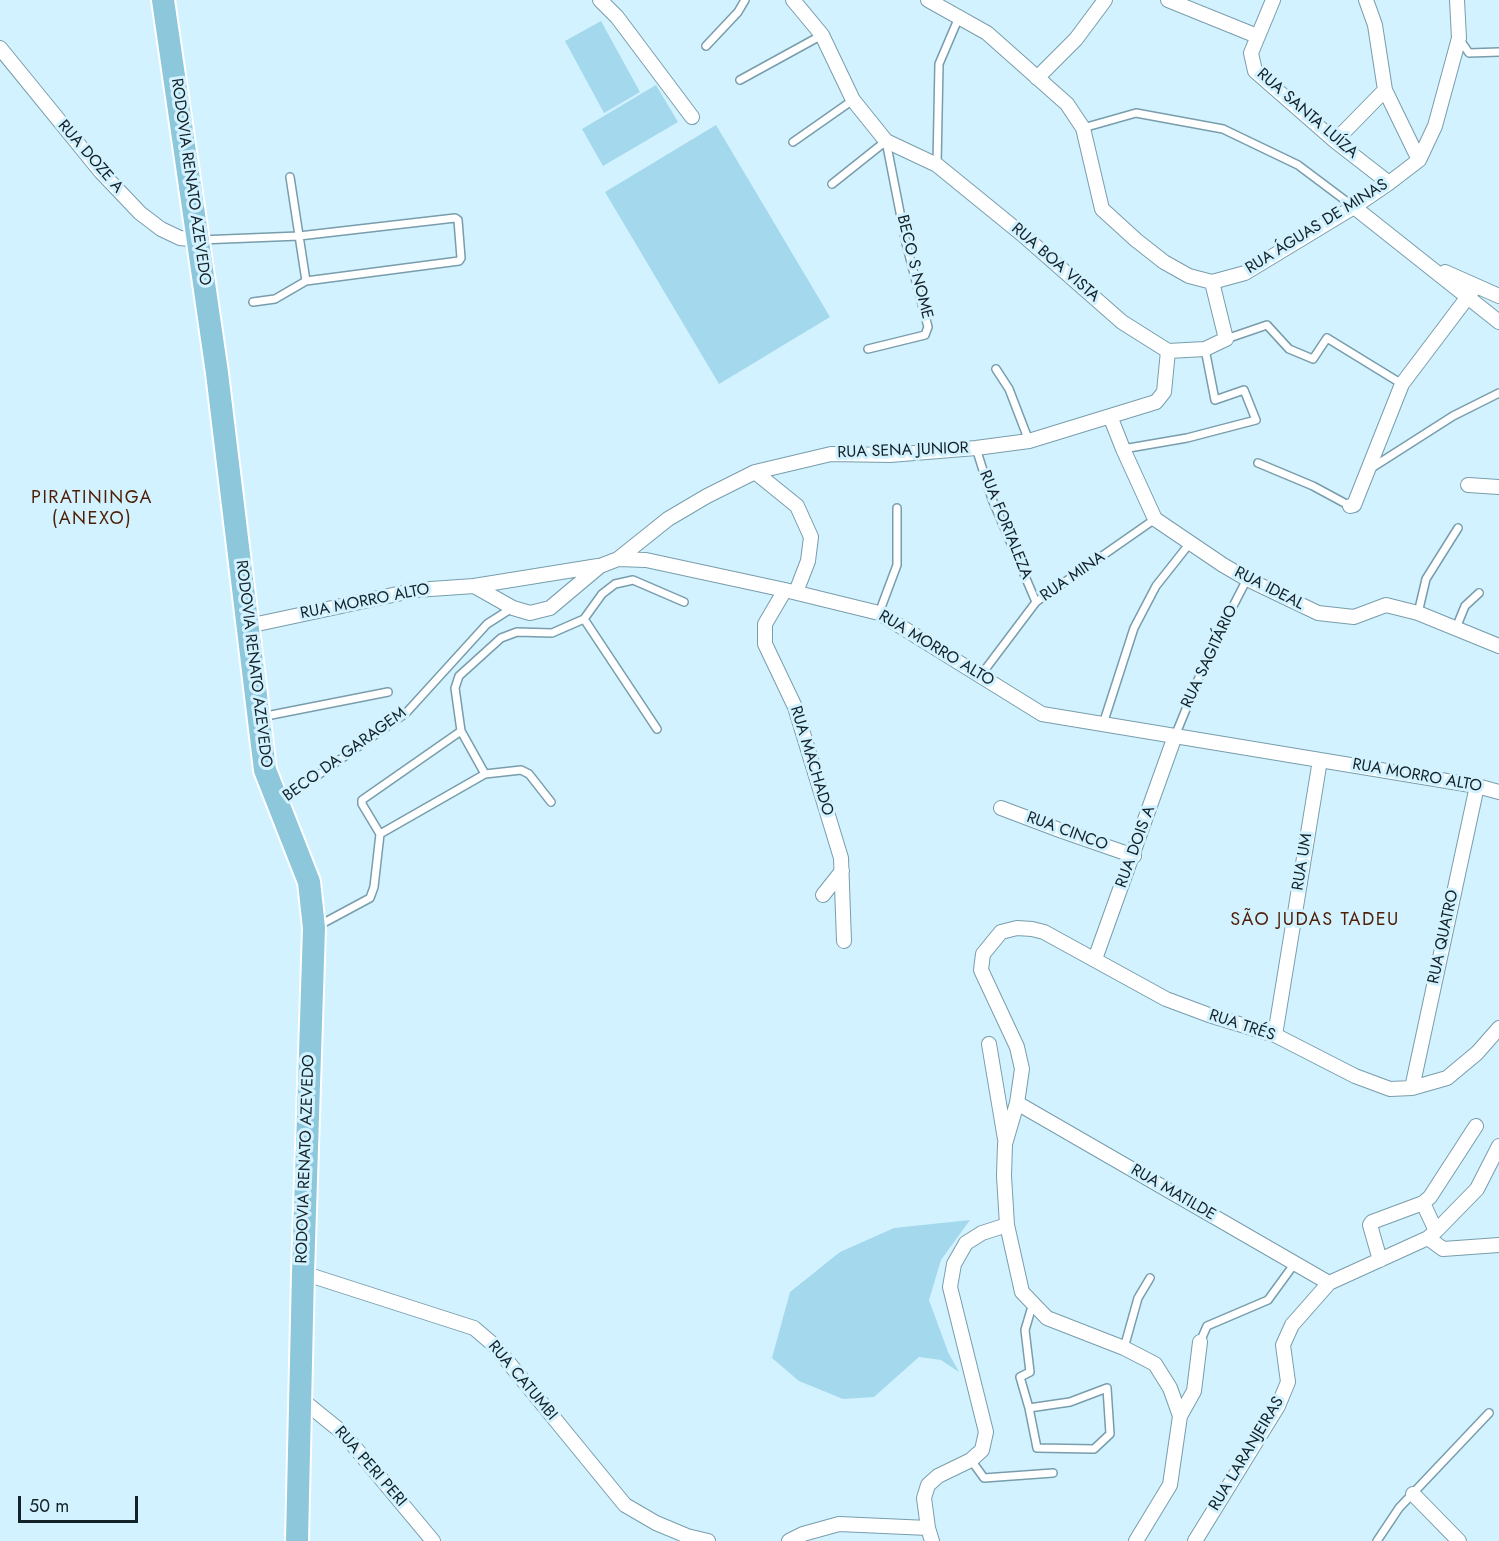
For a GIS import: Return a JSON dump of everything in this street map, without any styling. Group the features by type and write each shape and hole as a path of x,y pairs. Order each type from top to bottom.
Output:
{"main road":[{"name":"RODOVIA RENATO AZEVEDO","path":"163,0 199,240 265,770 309,882 314,928 297,1541"}],"street":[{"path":"600,0 617,17 692,117"},
{"name":"RUA BOA VISTA","path":"793,0 822,35 854,100 886,141 937,165 1023,235 1122,322 1168,351"},
{"path":"928,0 987,33 1067,104 1083,128 1102,209 1136,240 1164,261 1189,276 1212,282 1226,339 1205,348 1168,351"},
{"path":"1037,78 1076,39 1105,0"},
{"path":"1168,0 1257,36"},
{"name":"RUA SANTA LUÍZA","path":"1273,0 1251,54 1255,71 1335,141 1389,183"},
{"path":"1366,0 1375,25 1385,90 1419,160"},
{"name":"RUA ÁGUAS DE MINAS","path":"1212,282 1245,273 1354,207 1419,160 1435,126 1459,38 1457,0"},
{"name":"RUA DOZE A","path":"0,48 101,172 141,213 160,229 170,234 180,238 199,240"},
{"path":"1335,141 1385,90"},
{"path":"1354,207 1426,264 1473,292 1499,322"},
{"path":"1473,292 1499,296"},
{"path":"1350,506 1353,505 1402,384 1473,292"},
{"name":"RUA SENA JUNIOR","path":"618,559 668,519 755,472 831,454 890,455 1029,441 1156,402 1164,392 1168,351"},
{"path":"1110,416 1155,519"},
{"name":"RUA MACHADO","path":"755,472 797,506 811,537 808,561 791,591 765,624 765,644 795,707 841,858 844,941"},
{"path":"1468,485 1499,487"},
{"name":"RUA IDEAL","path":"1155,519 1247,579 1318,613 1354,617 1386,605 1418,613 1499,646"},
{"name":"RUA MORRO ALTO","path":"248,626 416,590 474,586 513,608 530,613 550,608 600,566 618,559 646,560 791,591 879,613 1042,714 1477,786 1499,792"},
{"path":"474,586 600,566"},
{"name":"RUA DOIS A","path":"1095,959 1134,856 1175,736"},
{"name":"RUA UM","path":"1275,1035 1320,760"},
{"name":"RUA QUATRO","path":"1412,1088 1477,786"},
{"name":"RUA CINCO","path":"1001,808 1134,856"},
{"path":"824,895 842,871"},
{"name":"RUA TRÉS","path":"1017,1103 1022,1069 1020,1058 981,970 983,954 1001,932 1017,928 1044,932 1166,999 1275,1035 1355,1076 1390,1089 1412,1088 1447,1078 1477,1053 1499,1028"},
{"path":"989,1044 1005,1144 1007,1225 1022,1292 1047,1318 1124,1348 1155,1364 1170,1388 1180,1416"},
{"path":"1005,1144 1017,1103"},
{"name":"RUA MATILDE","path":"1017,1103 1329,1283"},
{"path":"1380,1260 1370,1225 1372,1222 1423,1203 1430,1197 1476,1126"},
{"name":"RUA LARANJEIRAS","path":"1196,1541 1278,1406 1288,1382 1283,1345 1292,1325 1329,1283 1432,1235 1477,1189 1499,1146"},
{"path":"1423,1203 1432,1235 1443,1249 1499,1245"},
{"path":"789,1541 803,1534 839,1524 889,1528 930,1535 924,1498 928,1485 938,1476 971,1460 982,1450 986,1432 950,1287 954,1264 966,1243 982,1233 1007,1225"},
{"name":"RUA CATUMBI","path":"303,1273 474,1328 495,1346 625,1505 656,1523 687,1536 708,1541"},
{"path":"1136,1541 1170,1485 1180,1416 1194,1391 1200,1342"},
{"name":"RUA PERI PERI","path":"301,1399 343,1432 434,1541"},
{"path":"1413,1494 1459,1541"}],"lane":[{"path":"706,46 738,12 745,0"},
{"path":"937,165 939,64 959,17"},
{"path":"740,80 822,35"},
{"path":"1459,38 1469,53 1499,52"},
{"path":"793,142 854,100"},
{"path":"1083,128 1136,113 1223,129 1298,165 1354,207"},
{"path":"832,184 886,141"},
{"name":"BECO S NOME","path":"868,349 925,335 928,327 906,243 886,141"},
{"path":"290,177 306,281"},
{"path":"199,240 299,236 455,218 458,220 461,258 459,261 306,281 275,298 253,302"},
{"path":"1226,339 1267,325 1289,349 1313,358 1327,338 1402,384"},
{"path":"1123,449 1187,438 1256,420 1244,390 1215,400 1205,348"},
{"path":"996,369 1009,389 1029,441"},
{"path":"1366,471 1453,416 1499,393"},
{"name":"RUA FORTALEZA","path":"976,448 992,499 1036,602"},
{"path":"1258,463 1313,486 1350,506"},
{"path":"879,613 897,564 897,508"},
{"name":"RUA MINA","path":"981,675 1036,602 1155,519"},
{"path":"1418,613 1426,579 1458,528"},
{"path":"1103,724 1134,628 1156,586 1190,543"},
{"name":"RUA SAGITÁRIO","path":"1175,736 1209,654 1247,579"},
{"path":"485,774 461,731 455,688 459,676 501,638 517,632 552,633 584,619 602,594 615,584 633,580 684,602"},
{"path":"1456,628 1465,606 1479,593"},
{"name":"BECO DA GARAGEM","path":"278,803 406,713 487,624 513,608"},
{"path":"584,619 657,729"},
{"path":"259,718 388,692"},
{"path":"314,928 370,898 374,887 380,834 362,804 362,800 461,731"},
{"path":"380,834 485,774 521,770 529,774 551,802"},
{"path":"1200,1342 1207,1326 1268,1300 1295,1263"},
{"path":"1124,1348 1138,1298 1150,1278"},
{"path":"1029,1408 1070,1402 1107,1388 1110,1434 1094,1449 1037,1448 1020,1377 1030,1372 1025,1330 1033,1303"},
{"path":"1377,1541 1399,1508 1489,1413"},
{"path":"971,1460 984,1478 1053,1473"}],"shaded area":[{"path":"601,21 640,92 604,113 565,41"},
{"path":"656,85 678,122 603,166 582,129"},
{"path":"716,125 830,317 719,384 605,192"},
{"path":"970,1220 941,1260 929,1300 948,1352 959,1372 941,1360 919,1357 874,1397 843,1399 799,1381 772,1358 790,1292 840,1252 894,1228"}],"district":[{"name":"PIRATININGA (ANEXO)","path":"92,509"},
{"name":"SÃO JUDAS TADEU","path":"1315,921"}]}
